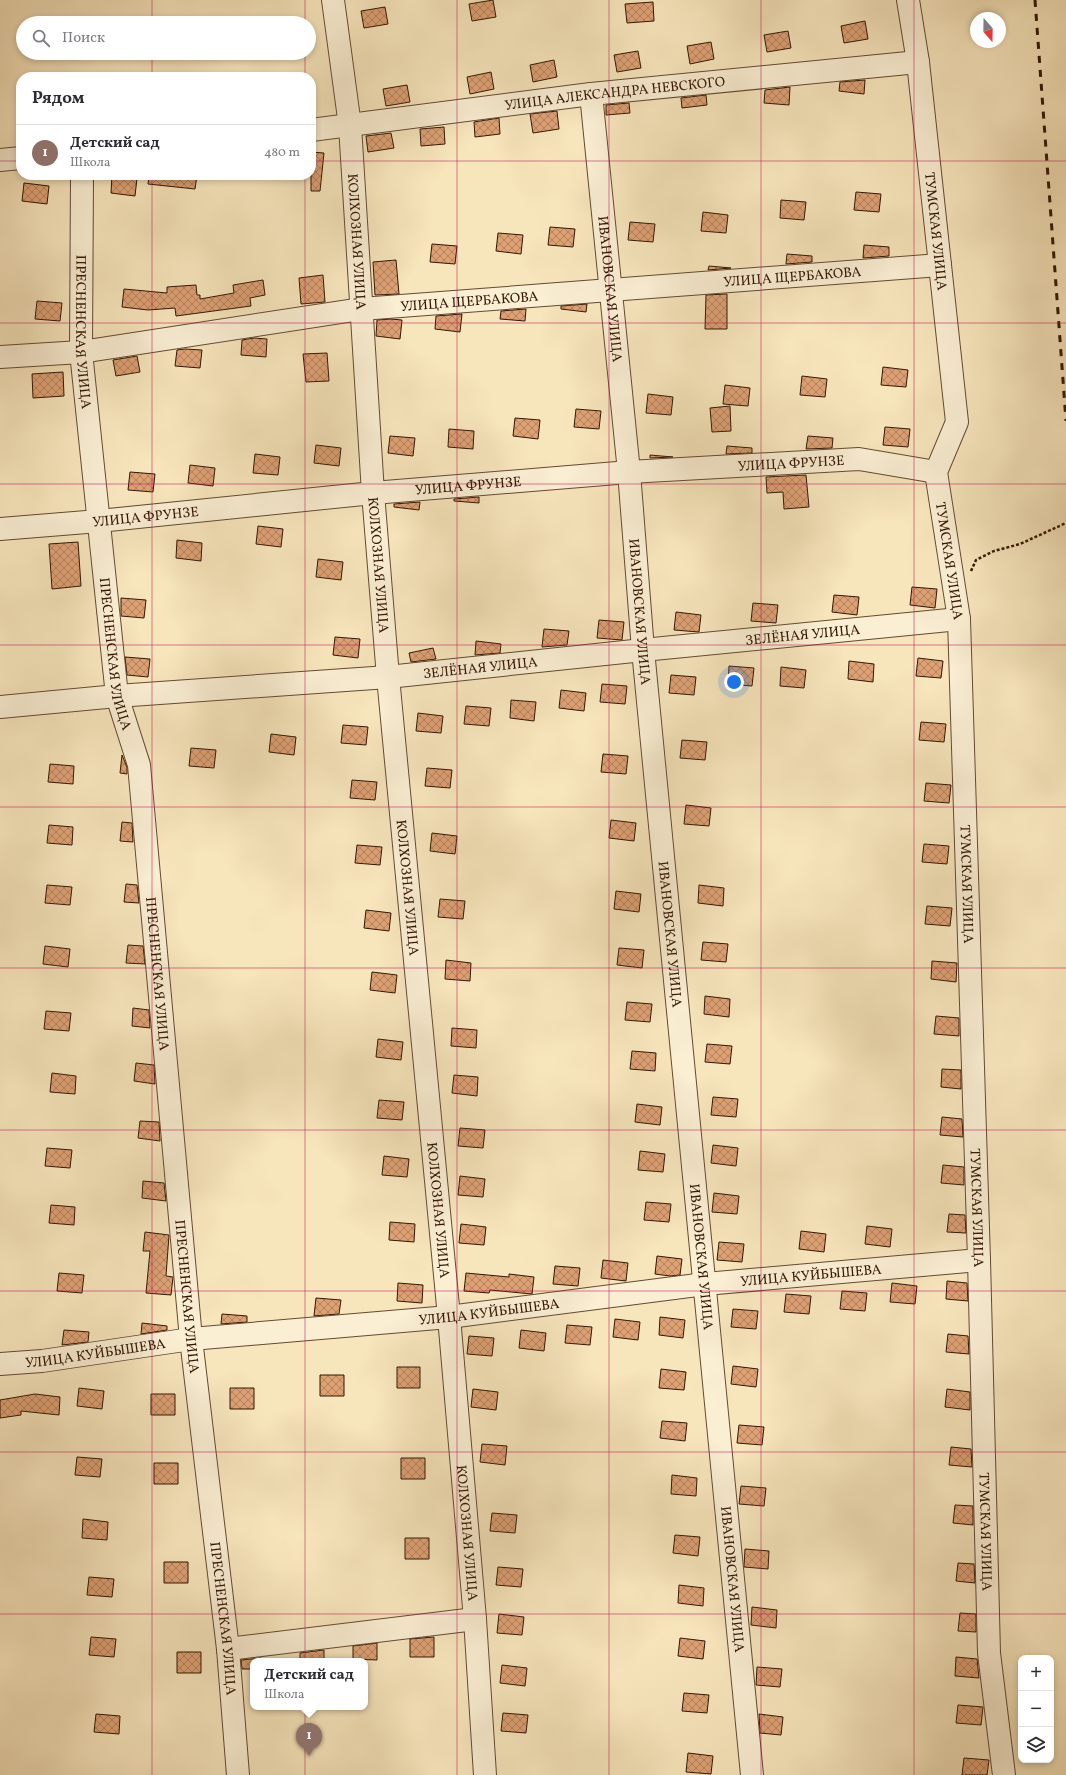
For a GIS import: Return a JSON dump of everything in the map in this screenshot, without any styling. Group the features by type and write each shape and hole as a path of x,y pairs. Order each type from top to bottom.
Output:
{"street":[{"name":"КОЛХОЗНАЯ УЛИЦА","path":"333,0 350,126 373,493 388,677 449,1317 475,1619 485,1775"},
{"name":"ТУМСКАЯ УЛИЦА","path":"908,0 918,62 957,422 936,472 959,619 979,1260 989,1653 1004,1775"},
{"name":"УЛИЦА АЛЕКСАНДРА НЕВСКОГО","path":"316,129 591,94 918,62"},
{"name":"ИВАНОВСКАЯ УЛИЦА","path":"591,94 612,289 629,472 643,650 752,1775"},
{"path":"0,160 16,158"},
{"name":"ПРЕСНЕНСКАЯ УЛИЦА","path":"82,180 81,352 117,696 139,765 191,1339 228,1649 238,1775"},
{"name":"УЛИЦА ЩЕРБАКОВА","path":"0,357 81,352 361,309 940,265"},
{"name":"УЛИЦА ФРУНЗЕ","path":"0,529 99,521 373,493 629,472 859,459 936,472"},
{"name":"ЗЕЛЁНАЯ УЛИЦА","path":"0,707 117,696 388,677 959,619"},
{"name":"УЛИЦА КУЙБЫШЕВА","path":"0,1364 42,1361 191,1339 449,1317 705,1284 979,1260"},
{"path":"228,1649 475,1619"}],"path":[{"path":"970,573 976,560 994,551 1020,544 1066,523"}],"building":[{"path":"493,0 496,17 472,21 469,4"},
{"path":"653,2 654,21 627,23 625,4"},
{"path":"385,7 388,24 364,28 361,11"},
{"path":"865,21 868,39 844,43 841,26"},
{"path":"788,31 791,48 767,52 764,35"},
{"path":"711,42 714,59 690,64 687,46"},
{"path":"638,51 641,68 617,72 614,55"},
{"path":"554,60 557,77 533,82 530,65"},
{"path":"491,72 494,89 470,94 467,77"},
{"path":"865,80 864,94 839,91 840,82"},
{"path":"407,85 410,102 386,106 383,89"},
{"path":"790,87 789,105 764,103 765,90"},
{"path":"706,95 707,105 682,108 681,98"},
{"path":"629,103 630,113 606,115 606,105"},
{"path":"557,111 559,129 533,133 530,114"},
{"path":"499,118 500,134 475,137 474,122"},
{"path":"444,127 445,144 421,146 420,129"},
{"path":"391,133 394,148 368,152 366,136"},
{"path":"316,152 324,153 320,191 311,191 311,180 316,180"},
{"path":"112,180 137,180 135,196 111,193"},
{"path":"148,180 196,180 195,189 148,184"},
{"path":"24,183 49,186 47,204 22,201"},
{"path":"856,192 881,194 879,212 854,210"},
{"path":"781,200 806,202 804,220 780,218"},
{"path":"703,212 728,215 726,233 701,231"},
{"path":"630,222 655,224 653,242 628,240"},
{"path":"550,227 575,229 573,247 548,245"},
{"path":"498,233 523,235 521,254 496,251"},
{"path":"432,244 457,246 455,264 430,262"},
{"path":"864,245 889,247 889,256 863,258"},
{"path":"787,254 812,256 812,262 786,264"},
{"path":"396,260 399,294 375,295 373,262"},
{"path":"709,266 731,268 708,270"},
{"path":"323,275 325,302 301,304 299,278"},
{"path":"263,280 265,295 250,298 251,306 176,316 175,308 148,310 122,307 124,289 167,293 167,287 196,285 197,295 200,295 200,299 234,293 233,285"},
{"path":"727,294 727,329 705,329 706,295"},
{"path":"37,301 62,303 60,321 35,319"},
{"path":"587,304 586,312 561,309 561,306"},
{"path":"526,309 525,321 500,319 501,311"},
{"path":"462,314 460,332 435,329 436,316"},
{"path":"377,320 402,320 400,339 376,336"},
{"path":"254,338 267,339 266,357 241,355 242,340"},
{"path":"177,350 202,350 200,368 175,366"},
{"path":"327,353 329,381 306,382 303,354"},
{"path":"137,356 140,372 116,376 113,360"},
{"path":"883,367 908,370 906,387 881,385"},
{"path":"63,372 64,396 33,398 32,374"},
{"path":"802,376 827,379 825,397 800,395"},
{"path":"725,385 750,388 748,406 723,404"},
{"path":"648,394 673,397 671,415 646,413"},
{"path":"730,406 731,431 712,432 710,408"},
{"path":"576,409 601,411 599,429 574,427"},
{"path":"515,418 540,420 538,439 513,436"},
{"path":"885,427 910,429 908,447 883,445"},
{"path":"449,429 474,431 473,449 448,447"},
{"path":"390,436 415,438 413,456 388,453"},
{"path":"808,436 833,438 832,448 806,449"},
{"path":"316,445 341,448 339,466 314,463"},
{"path":"727,446 752,448 752,453 726,454"},
{"path":"255,454 280,457 278,475 253,473"},
{"path":"650,455 673,457 650,458"},
{"path":"190,465 215,468 213,486 188,483"},
{"path":"130,472 155,474 153,492 128,490"},
{"path":"806,475 809,507 784,509 783,492 767,493 766,477"},
{"path":"479,497 479,503 454,501 454,499"},
{"path":"420,502 419,510 394,507 394,504"},
{"path":"258,526 283,529 281,547 256,544"},
{"path":"177,540 202,543 201,561 176,558"},
{"path":"78,542 81,586 52,589 49,544"},
{"path":"318,559 343,562 341,580 316,577"},
{"path":"912,587 937,589 935,608 910,605"},
{"path":"834,595 859,597 857,615 832,612"},
{"path":"121,598 146,600 144,618 121,616"},
{"path":"753,603 778,605 776,623 751,621"},
{"path":"676,612 701,615 699,632 674,630"},
{"path":"599,620 624,622 622,640 597,638"},
{"path":"544,629 569,631 567,645 542,647"},
{"path":"335,637 360,639 358,658 333,655"},
{"path":"476,641 501,644 500,653 475,655"},
{"path":"433,648 436,659 411,662 409,653"},
{"path":"125,657 150,659 148,677 127,675"},
{"path":"918,658 943,661 941,678 916,676"},
{"path":"849,661 874,664 873,682 848,679"},
{"path":"729,666 754,668 752,686 728,684"},
{"path":"781,667 806,670 804,688 780,686"},
{"path":"671,675 696,677 694,695 669,693"},
{"path":"602,684 627,686 625,704 600,702"},
{"path":"561,690 586,693 584,711 559,708"},
{"path":"511,700 536,702 534,721 510,718"},
{"path":"466,706 491,708 489,726 464,724"},
{"path":"418,713 443,716 441,733 416,731"},
{"path":"921,722 946,724 944,742 919,740"},
{"path":"343,725 368,727 366,745 341,743"},
{"path":"271,734 296,737 294,755 269,752"},
{"path":"682,740 707,742 705,760 680,758"},
{"path":"191,748 216,750 214,768 189,766"},
{"path":"603,754 628,756 626,774 601,772"},
{"path":"122,755 127,767 127,774 120,773"},
{"path":"50,764 74,766 73,784 48,782"},
{"path":"427,768 452,770 450,788 425,786"},
{"path":"352,780 377,782 375,800 350,798"},
{"path":"926,783 951,785 949,803 924,801"},
{"path":"686,805 711,808 709,826 684,824"},
{"path":"611,820 636,823 634,841 609,838"},
{"path":"122,822 132,823 133,842 120,841"},
{"path":"49,825 73,827 72,845 47,843"},
{"path":"432,833 457,836 455,854 430,851"},
{"path":"924,844 949,846 947,864 922,862"},
{"path":"357,845 382,847 380,865 355,863"},
{"path":"126,884 137,885 139,903 124,902"},
{"path":"47,885 72,887 70,905 45,903"},
{"path":"699,885 724,888 723,906 698,903"},
{"path":"616,891 641,894 639,912 614,909"},
{"path":"440,899 465,901 463,919 438,917"},
{"path":"927,906 952,908 950,926 925,924"},
{"path":"366,910 391,913 389,931 364,928"},
{"path":"703,942 728,944 726,962 701,960"},
{"path":"128,945 143,946 145,964 126,963"},
{"path":"45,946 70,949 68,967 43,964"},
{"path":"619,948 644,950 642,968 617,965"},
{"path":"446,960 471,963 470,981 445,979"},
{"path":"932,961 957,963 956,982 931,979"},
{"path":"372,972 397,975 395,993 370,990"},
{"path":"705,996 730,999 729,1017 704,1014"},
{"path":"627,1002 652,1004 650,1022 625,1020"},
{"path":"133,1008 149,1010 150,1028 132,1026"},
{"path":"46,1011 71,1013 69,1031 44,1029"},
{"path":"936,1016 959,1018 959,1036 934,1034"},
{"path":"452,1028 477,1030 476,1048 451,1046"},
{"path":"378,1039 403,1042 401,1060 376,1057"},
{"path":"707,1044 732,1046 730,1064 705,1062"},
{"path":"632,1051 656,1053 655,1071 630,1069"},
{"path":"136,1063 154,1065 155,1084 134,1081"},
{"path":"942,1069 961,1070 961,1089 941,1087"},
{"path":"52,1073 76,1076 75,1094 50,1092"},
{"path":"454,1075 478,1077 477,1096 452,1093"},
{"path":"713,1097 738,1099 736,1117 711,1115"},
{"path":"379,1100 404,1102 402,1120 377,1118"},
{"path":"637,1104 662,1107 660,1125 635,1122"},
{"path":"942,1117 962,1119 963,1137 940,1135"},
{"path":"140,1121 159,1122 160,1141 138,1138"},
{"path":"460,1128 485,1130 483,1148 458,1146"},
{"path":"713,1145 738,1148 736,1166 711,1163"},
{"path":"47,1148 72,1150 70,1168 45,1166"},
{"path":"640,1151 665,1154 663,1172 638,1170"},
{"path":"384,1156 409,1159 407,1177 382,1175"},
{"path":"943,1165 964,1167 964,1185 941,1183"},
{"path":"460,1176 485,1179 483,1197 458,1195"},
{"path":"143,1181 164,1183 166,1201 142,1198"},
{"path":"714,1193 739,1196 737,1214 712,1212"},
{"path":"646,1202 671,1204 669,1222 644,1220"},
{"path":"51,1205 75,1207 74,1225 49,1223"},
{"path":"949,1214 965,1215 966,1233 947,1232"},
{"path":"390,1222 415,1224 414,1242 389,1240"},
{"path":"461,1224 486,1227 484,1245 459,1243"},
{"path":"867,1226 892,1229 890,1247 865,1244"},
{"path":"801,1231 826,1234 824,1252 799,1249"},
{"path":"145,1232 169,1235 166,1276 173,1277 171,1295 146,1293 150,1251 143,1251"},
{"path":"719,1242 744,1244 742,1262 717,1260"},
{"path":"657,1256 682,1259 680,1275 670,1276 655,1274"},
{"path":"603,1260 628,1263 626,1281 601,1278"},
{"path":"555,1266 580,1268 578,1286 553,1284"},
{"path":"59,1273 84,1275 82,1293 57,1291"},
{"path":"466,1273 509,1277 509,1274 534,1277 532,1294 490,1290 489,1293 464,1291"},
{"path":"947,1281 967,1283 968,1301 946,1299"},
{"path":"398,1283 423,1285 422,1303 397,1301"},
{"path":"892,1283 917,1286 915,1304 890,1302"},
{"path":"842,1291 867,1293 865,1311 840,1309"},
{"path":"786,1294 811,1296 809,1314 784,1312"},
{"path":"316,1298 341,1300 339,1314 314,1316"},
{"path":"733,1309 758,1311 756,1329 731,1327"},
{"path":"222,1314 247,1316 247,1322 221,1324"},
{"path":"660,1317 685,1320 683,1338 659,1335"},
{"path":"615,1319 640,1322 638,1340 613,1337"},
{"path":"142,1323 167,1326 167,1330 141,1334"},
{"path":"567,1325 592,1327 590,1345 565,1343"},
{"path":"64,1330 89,1332 88,1342 62,1345"},
{"path":"521,1330 546,1333 544,1351 519,1348"},
{"path":"948,1334 968,1336 969,1354 946,1352"},
{"path":"469,1336 494,1338 492,1356 467,1354"},
{"path":"733,1366 758,1369 756,1387 731,1384"},
{"path":"397,1367 420,1367 420,1388 397,1388"},
{"path":"661,1369 686,1372 684,1390 659,1388"},
{"path":"320,1375 344,1375 344,1396 320,1396"},
{"path":"79,1388 104,1391 102,1409 77,1406"},
{"path":"230,1388 254,1388 254,1409 230,1409"},
{"path":"473,1389 498,1392 496,1410 471,1407"},
{"path":"947,1389 970,1392 970,1410 945,1407"},
{"path":"35,1394 60,1397 59,1415 21,1411 21,1415 0,1418 0,1400"},
{"path":"151,1394 175,1394 175,1415 151,1415"},
{"path":"662,1421 687,1423 685,1441 660,1438"},
{"path":"739,1425 764,1427 762,1445 737,1443"},
{"path":"482,1444 507,1446 505,1465 480,1462"},
{"path":"951,1447 971,1449 972,1467 949,1465"},
{"path":"77,1457 102,1459 100,1477 75,1475"},
{"path":"401,1458 425,1458 425,1479 401,1479"},
{"path":"154,1463 178,1463 178,1484 154,1484"},
{"path":"672,1475 697,1478 696,1496 671,1494"},
{"path":"741,1486 766,1488 764,1506 739,1504"},
{"path":"955,1505 973,1506 973,1525 953,1523"},
{"path":"492,1513 517,1515 515,1533 490,1531"},
{"path":"83,1519 108,1522 107,1540 82,1538"},
{"path":"675,1535 700,1537 698,1556 673,1553"},
{"path":"405,1538 429,1538 429,1559 405,1559"},
{"path":"745,1549 769,1551 768,1569 744,1567"},
{"path":"164,1562 188,1562 188,1583 164,1583"},
{"path":"958,1563 974,1564 975,1583 956,1581"},
{"path":"498,1567 523,1569 521,1587 496,1585"},
{"path":"89,1577 114,1579 112,1597 87,1595"},
{"path":"679,1585 704,1588 703,1606 678,1603"},
{"path":"752,1607 777,1610 776,1628 751,1625"},
{"path":"960,1613 976,1614 976,1632 958,1631"},
{"path":"499,1614 524,1617 522,1635 497,1633"},
{"path":"91,1637 116,1639 114,1657 89,1655"},
{"path":"434,1637 434,1657 410,1657 410,1639"},
{"path":"680,1638 705,1641 703,1659 678,1656"},
{"path":"377,1643 377,1660 368,1660 368,1658 353,1658 353,1646"},
{"path":"324,1650 324,1658 300,1658 300,1653"},
{"path":"177,1652 201,1652 201,1673 177,1673"},
{"path":"956,1657 977,1659 979,1678 955,1676"},
{"path":"250,1659 250,1669 242,1669 241,1660"},
{"path":"502,1665 527,1668 525,1686 500,1683"},
{"path":"757,1667 782,1669 780,1687 756,1685"},
{"path":"684,1693 709,1695 707,1713 682,1711"},
{"path":"958,1705 983,1707 981,1725 956,1723"},
{"path":"503,1713 528,1715 526,1733 501,1731"},
{"path":"96,1714 120,1716 119,1734 94,1732"},
{"path":"759,1714 783,1717 781,1735 760,1733"},
{"path":"688,1753 713,1756 711,1774 686,1772"},
{"path":"964,1758 989,1760 987,1775 962,1775"}],"railway":[{"path":"1035,0 1066,421"}],"place":[{"name":"Детский сад","path":"309,1756"}]}
